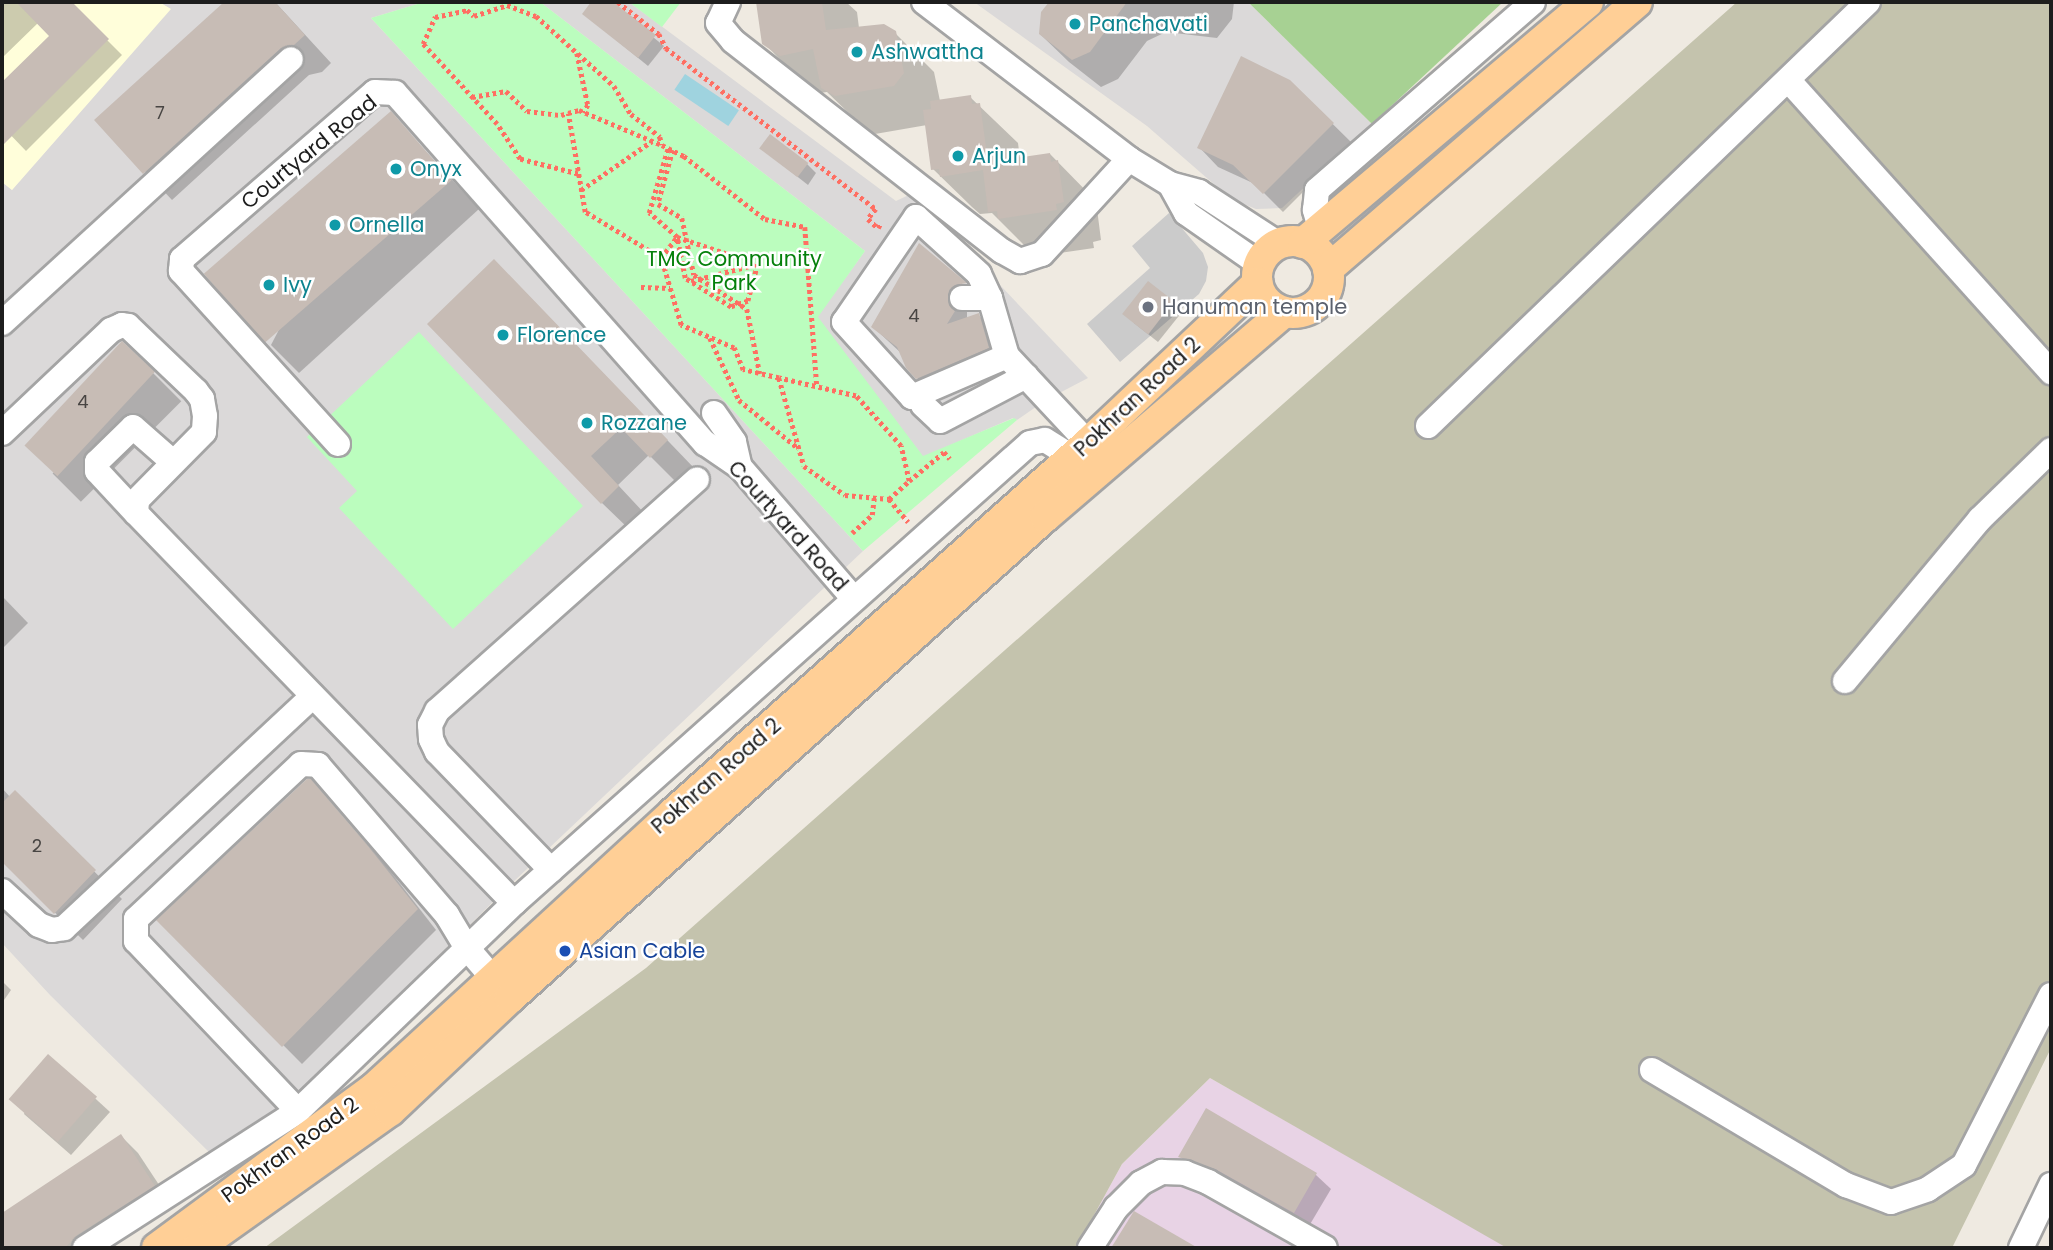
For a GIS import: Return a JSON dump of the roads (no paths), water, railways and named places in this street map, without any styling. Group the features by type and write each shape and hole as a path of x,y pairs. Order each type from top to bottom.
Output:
{"main road":[{"name":"Pokhran Road 2","path":"197,1248 390,1111 501,988 1080,450 1284,252 1588,2"},
{"path":"1328,269 1637,2"},
{"path":"1319,251 1328,269 1326,292 1318,304 1307,311 1284,312 1267,303 1284,252 1319,251"},
{"name":"Pokhran Road 2","path":"157,1248 373,1089 501,988 1284,312"}],"street":[{"path":"728,2 718,23 733,41 1002,251 1020,261 1042,254 1129,159"},
{"path":"924,2 1129,159 1170,184 1186,213 1284,252 1315,210 1317,190 1533,2"},
{"path":"1428,426 1868,2"},
{"path":"2,323 291,59"},
{"path":"1790,80 2051,372"},
{"name":"Courtyard Road","path":"338,444 181,271 182,259 375,92 395,93 705,443 740,467 853,598"},
{"path":"1007,356 912,397 844,322 916,217 979,274 990,298 1007,356 1026,376 1080,450"},
{"path":"962,298 990,298"},
{"path":"2,433 111,330 122,324 128,326 202,399 204,432 136,500 136,513"},
{"path":"923,405 940,421 1026,376"},
{"path":"714,413 734,442 740,467"},
{"path":"173,462 133,427 97,462 97,471 514,903"},
{"path":"85,1248 298,1111 514,903 1030,443 1045,440 1080,450"},
{"path":"1845,681 1980,519 2051,450"},
{"path":"551,870 437,752 431,739 430,724 437,711 697,480"},
{"path":"2,891 39,925 52,930 64,928 313,696"},
{"path":"298,1111 136,941 136,919 301,764 318,765 447,915 467,948 501,988"},
{"path":"1653,1070 1846,1185 1891,1202 1928,1189 1964,1165 2051,995"},
{"path":"1090,1248 1116,1208 1141,1183 1162,1172 1185,1172 1208,1182 1325,1248"},
{"path":"2021,1248 2051,1185"}],"water":[{"path":"685,74 739,110 728,126 674,90"}],"place":[{"name":"Panchavati","path":"1075,24"},
{"name":"Ashwattha","path":"857,52"},
{"name":"Arjun","path":"958,156"},
{"name":"Onyx","path":"396,169"},
{"name":"Ornella","path":"335,225"},
{"name":"Ivy","path":"269,285"},
{"name":"Hanuman temple","path":"1148,307"},
{"name":"Florence","path":"503,335"},
{"name":"Rozzane","path":"587,423"},
{"name":"Asian Cable","path":"565,951"}],"park label":[{"name":"TMC Community Park","path":"734,271"}]}
